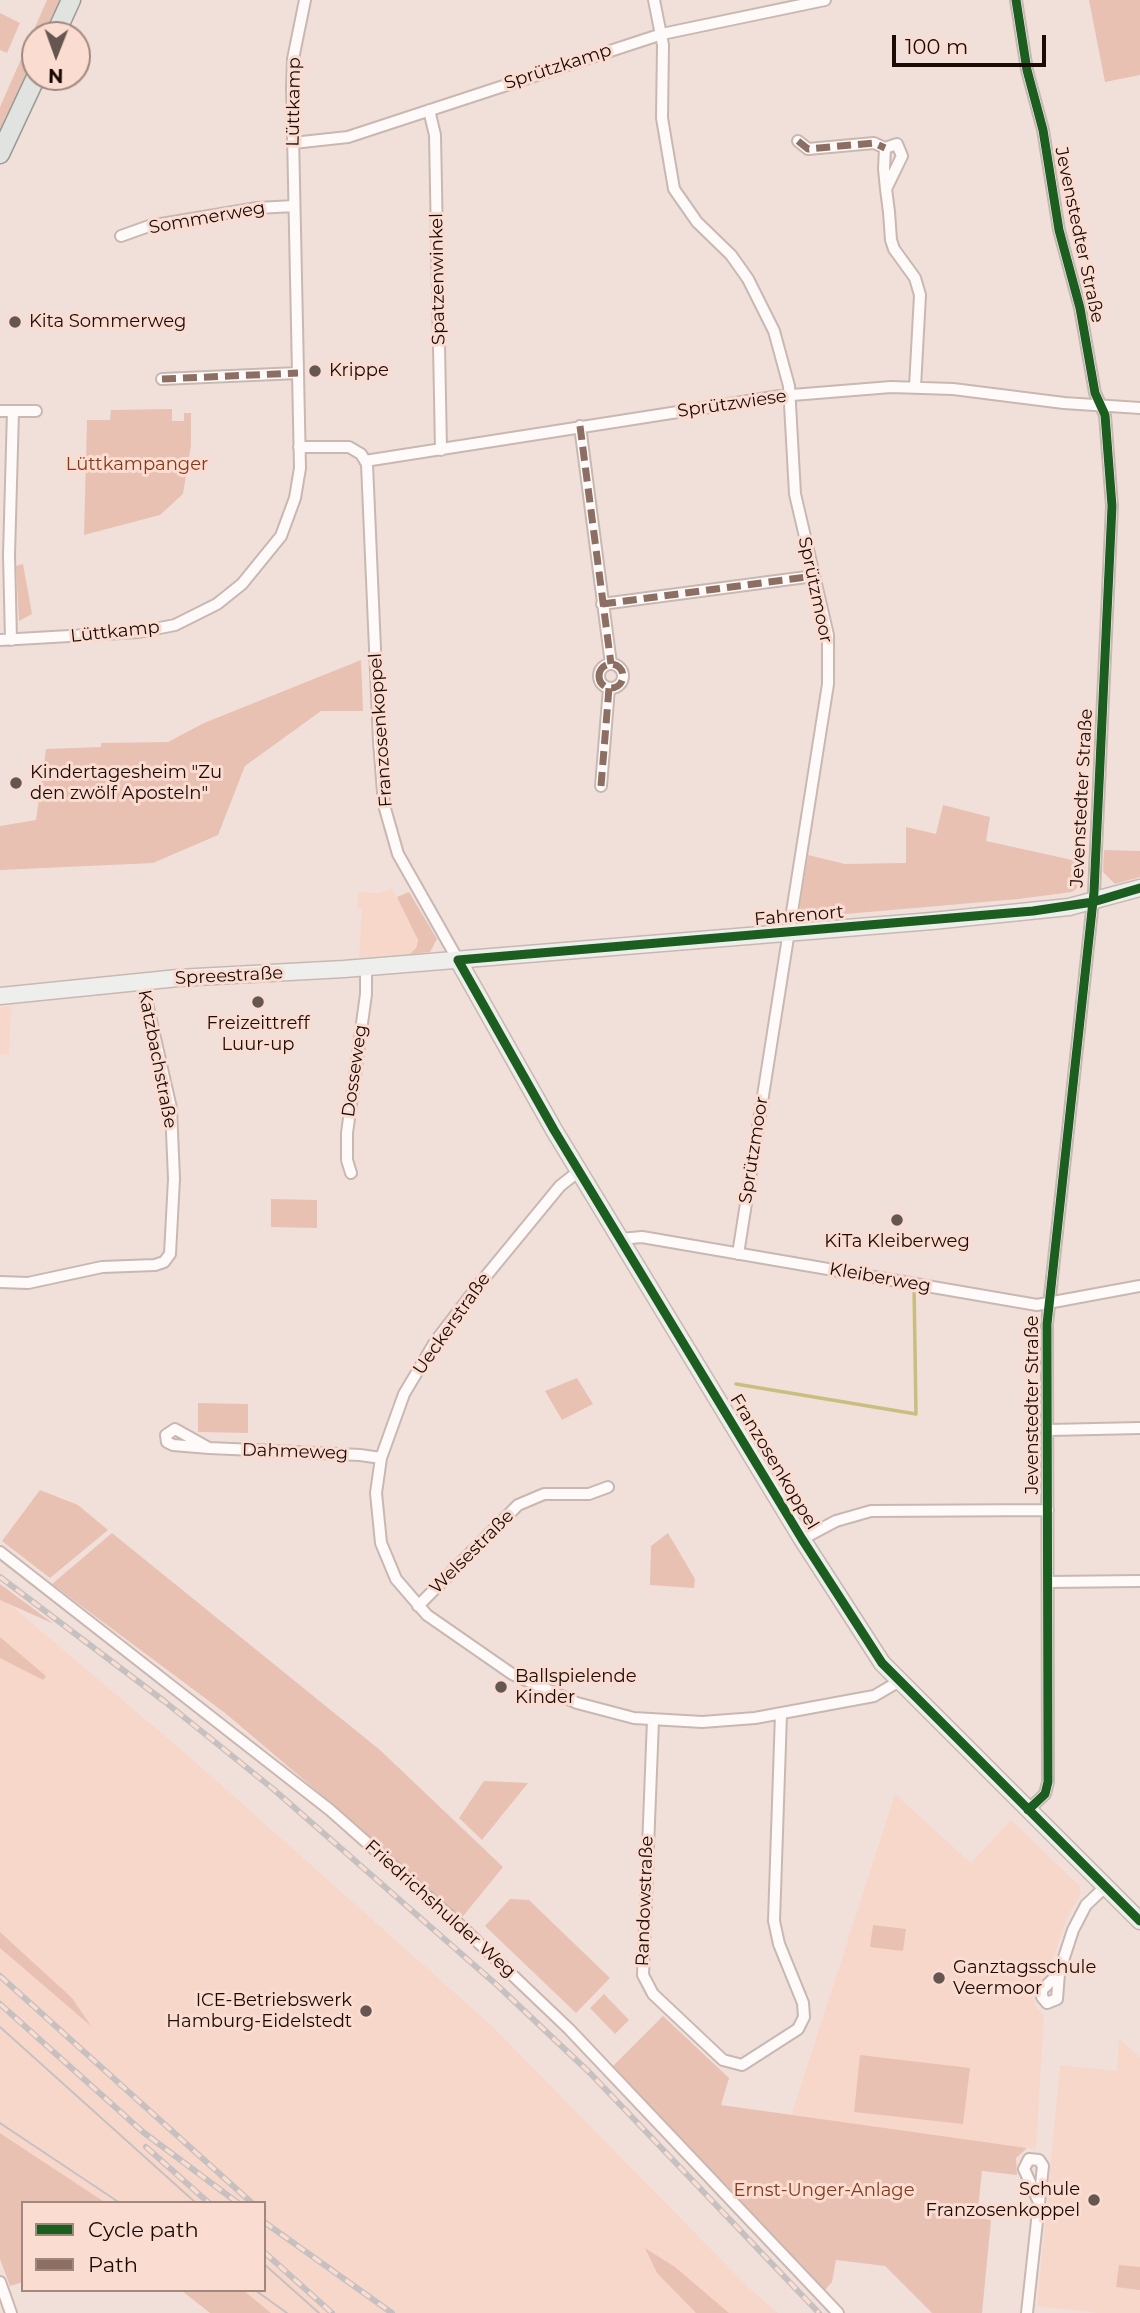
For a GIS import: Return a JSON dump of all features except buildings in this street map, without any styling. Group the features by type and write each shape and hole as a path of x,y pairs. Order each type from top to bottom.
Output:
{"main road":[{"path":"61,21 71,0"},
{"path":"0,154 29,91"}],"street":[{"name":"Lüttkamp","path":"6,640 158,630 191,618 217,604 242,584 281,536 298,487 293,59 305,0"},
{"name":"Sprützmoor","path":"654,0 662,34 662,112 674,189 697,222 731,255 754,288 778,341 790,395 795,494 828,635 828,684 738,1254"},
{"name":"Sprützkamp","path":"293,143 348,137 662,34 825,0"},
{"name":"Jevenstedter Straße","path":"1016,0 1027,70 1043,130 1059,230 1080,308 1095,393 1106,425 1112,506 1093,902 1047,1324 1048,1782 1045,1794 1028,1810"},
{"name":"Spatzenwinkel","path":"429,110 435,135 441,450"},
{"path":"798,141 808,149 874,143 885,148 897,144 902,151 886,189"},
{"path":"885,148 886,189 894,249 915,278 920,295 915,387"},
{"name":"Sommerweg","path":"121,236 160,224 294,206"},
{"path":"162,379 298,373"},
{"name":"Sprützwiese","path":"365,461 790,395 915,387 1140,408"},
{"path":"0,411 36,411"},
{"path":"6,640 13,411"},
{"path":"580,426 611,664"},
{"path":"299,447 349,447 365,461"},
{"name":"Franzosenkoppel","path":"365,461 379,751 386,815 398,854 579,1171 861,1633 898,1682 1140,1921"},
{"path":"602,604 814,576"},
{"path":"611,664 621,670 622,678 617,686 609,688 602,684 599,675 602,667 611,664"},
{"path":"601,786 609,688"},
{"name":"Fahrenort","path":"458,960 1033,911 1093,902 1140,887"},
{"name":"Spreestraße","path":"0,996 142,981 458,960"},
{"name":"Dosseweg","path":"351,1173 347,1160 347,1133 366,993 366,968"},
{"name":"Katzbachstraße","path":"0,1282 28,1283 102,1267 155,1265 164,1262 170,1254 174,1179 171,1108 142,981"},
{"name":"Ueckerstraße","path":"579,1171 560,1186 435,1342 404,1394 381,1458 376,1509 381,1543 396,1579 418,1606 441,1626 512,1674 577,1703 653,1720 716,1722 781,1714 874,1696 898,1682"},
{"name":"Kleiberweg","path":"620,1239 642,1237 1037,1305 1140,1286"},
{"path":"1048,1430 1140,1429"},
{"name":"Dahmeweg","path":"209,1448 381,1458"},
{"name":"Welsestraße","path":"418,1606 518,1505 544,1494 589,1494 608,1487"},
{"path":"802,1539 836,1521 871,1511 1048,1510"},
{"name":"Friedrichshulder Weg","path":"0,1552 330,1810 461,1926 569,2029 838,2313"},
{"path":"1048,1582 1140,1581"},
{"name":"Randowstraße","path":"653,1720 641,1947 643,1975 653,1993 723,2060 742,2065 798,2029 804,2017 803,2003 779,1944 774,1921 781,1714"},
{"path":"1059,1973 1066,1948 1081,1914 1105,1887"},
{"path":"1027,2313 1038,2200"},
{"path":"0,2282 11,2313"}],"shaded area":[{"path":"392,888 417,931 416,948 410,954 359,958 362,908 357,908 358,892 379,893"},
{"path":"11,1006 9,1055 0,1054 0,1007"},
{"path":"0,1596 192,1759 492,2026 748,2287 778,2313 271,2313 245,2292 266,2292 266,2201 103,2201 0,2133"},
{"name":"Ganztagsschule Veermoor","path":"895,1794 971,1863 1011,1820 1079,1885 1081,1894 1069,1914 1048,1971 1032,1992 1035,2006 1044,2015 1036,2149 791,2116"},
{"name":"Schule Franzosenkoppel","path":"1119,2038 1140,2057 1140,2313 1097,2313 1037,2306 1060,2065 1117,2071"}],"green space":[{"path":"47,0 64,0 54,21 38,21"},
{"path":"1089,0 1140,0 1140,75 1105,82"},
{"path":"0,13 20,23 7,53 0,50"},
{"path":"21,59 21,91 0,136 0,107"},
{"name":"Lüttkampanger","path":"172,409 172,421 184,421 184,413 191,413 191,445 183,494 160,515 84,535 87,420 110,420 111,410"},
{"path":"23,564 32,614 19,621 16,566"},
{"path":"361,660 363,711 321,711 245,766 218,835 153,863 0,870 0,826 36,820 46,749 101,747 101,743 168,742 204,723"},
{"path":"943,805 990,817 986,841 1086,863 1082,884 1072,892 1018,899 834,915 803,915 799,911 808,855 845,864 906,863 906,827 936,834"},
{"path":"1104,850 1140,851 1140,877 1115,884 1103,872"},
{"path":"409,892 437,939 430,952 410,954 416,948 418,940 397,897"},
{"path":"271,1199 317,1200 317,1228 271,1227"},
{"path":"577,1378 593,1404 562,1420 545,1391"},
{"path":"198,1403 248,1404 248,1433 198,1432"},
{"path":"40,1490 78,1505 108,1530 50,1578 2,1541"},
{"path":"112,1533 380,1750 503,1867 460,1920 356,1824 225,1713 52,1584"},
{"path":"668,1533 695,1579 694,1588 650,1585 651,1546"},
{"path":"0,1584 54,1624 0,1600"},
{"path":"0,1637 46,1676 43,1680 0,1658"},
{"path":"484,1781 528,1783 482,1840 459,1818"},
{"path":"510,1899 529,1900 610,1978 576,2013 485,1926"},
{"path":"873,1925 906,1929 903,1951 870,1947"},
{"path":"0,1932 72,1998 91,2026 0,1948"},
{"path":"604,1994 629,2020 615,2034 590,2008"},
{"name":"Ernst-Unger-Anlage","path":"663,2016 729,2078 721,2105 1027,2148 1016,2158 1017,2175 982,2171 977,2218 991,2220 982,2313 932,2313 885,2266 836,2260 832,2282 825,2290 718,2186 607,2072"},
{"path":"860,2055 970,2068 963,2124 854,2112"},
{"path":"0,2133 103,2201 21,2201 21,2283 10,2286 0,2259"},
{"path":"645,2248 675,2267 729,2313 696,2313 657,2273"},
{"path":"1119,2265 1140,2267 1140,2290 1116,2287"},
{"path":"184,2292 245,2292 271,2313 210,2313"}],"waterway":[{"path":"736,1384 916,1414 914,1285"}],"tram line":[{"path":"0,2027 194,2201"},
{"path":"0,2123 117,2201"},
{"path":"266,2266 319,2313"},
{"path":"258,2292 287,2313"}],"railway":[{"path":"0,1577 164,1701 272,1788 498,1986 590,2073 819,2313"},
{"path":"0,1976 250,2201"},
{"path":"0,2004 143,2132 235,2201"},
{"path":"146,2147 207,2201"},
{"path":"266,2223 392,2313"},
{"path":"266,2254 332,2313"}],"marked path":[{"path":"798,141 808,149 874,143 885,148"},
{"path":"162,379 298,373"},
{"path":"580,426 611,664"},
{"path":"602,604 814,576"},
{"path":"611,664 622,671 623,676 616,687 611,688 600,681 599,676 606,665 611,664"},
{"path":"601,786 609,688"}],"cycle path":[{"path":"1016,0 1027,70 1043,130 1059,230 1080,308 1095,393 1105,415 1112,506 1094,892 1047,1324 1048,1782 1045,1794 1028,1810"},
{"path":"1140,888 1093,902 1033,911 458,960 554,1130 802,1539 882,1663 1140,1921"}],"place":[{"name":"Kita Sommerweg","path":"15,322"},
{"name":"Krippe","path":"315,371"},
{"name":"Kindertagesheim \"Zu den zwölf Aposteln\"","path":"16,783"},
{"name":"Freizeittreff Luur-up","path":"258,1002"},
{"name":"KiTa Kleiberweg","path":"897,1220"},
{"name":"Ballspielende Kinder","path":"501,1687"},
{"name":"Ganztagsschule Veermoor","path":"939,1978"},
{"name":"ICE-Betriebswerk Hamburg-Eidelstedt","path":"366,2011"},
{"name":"Schule Franzosenkoppel","path":"1094,2200"}]}
